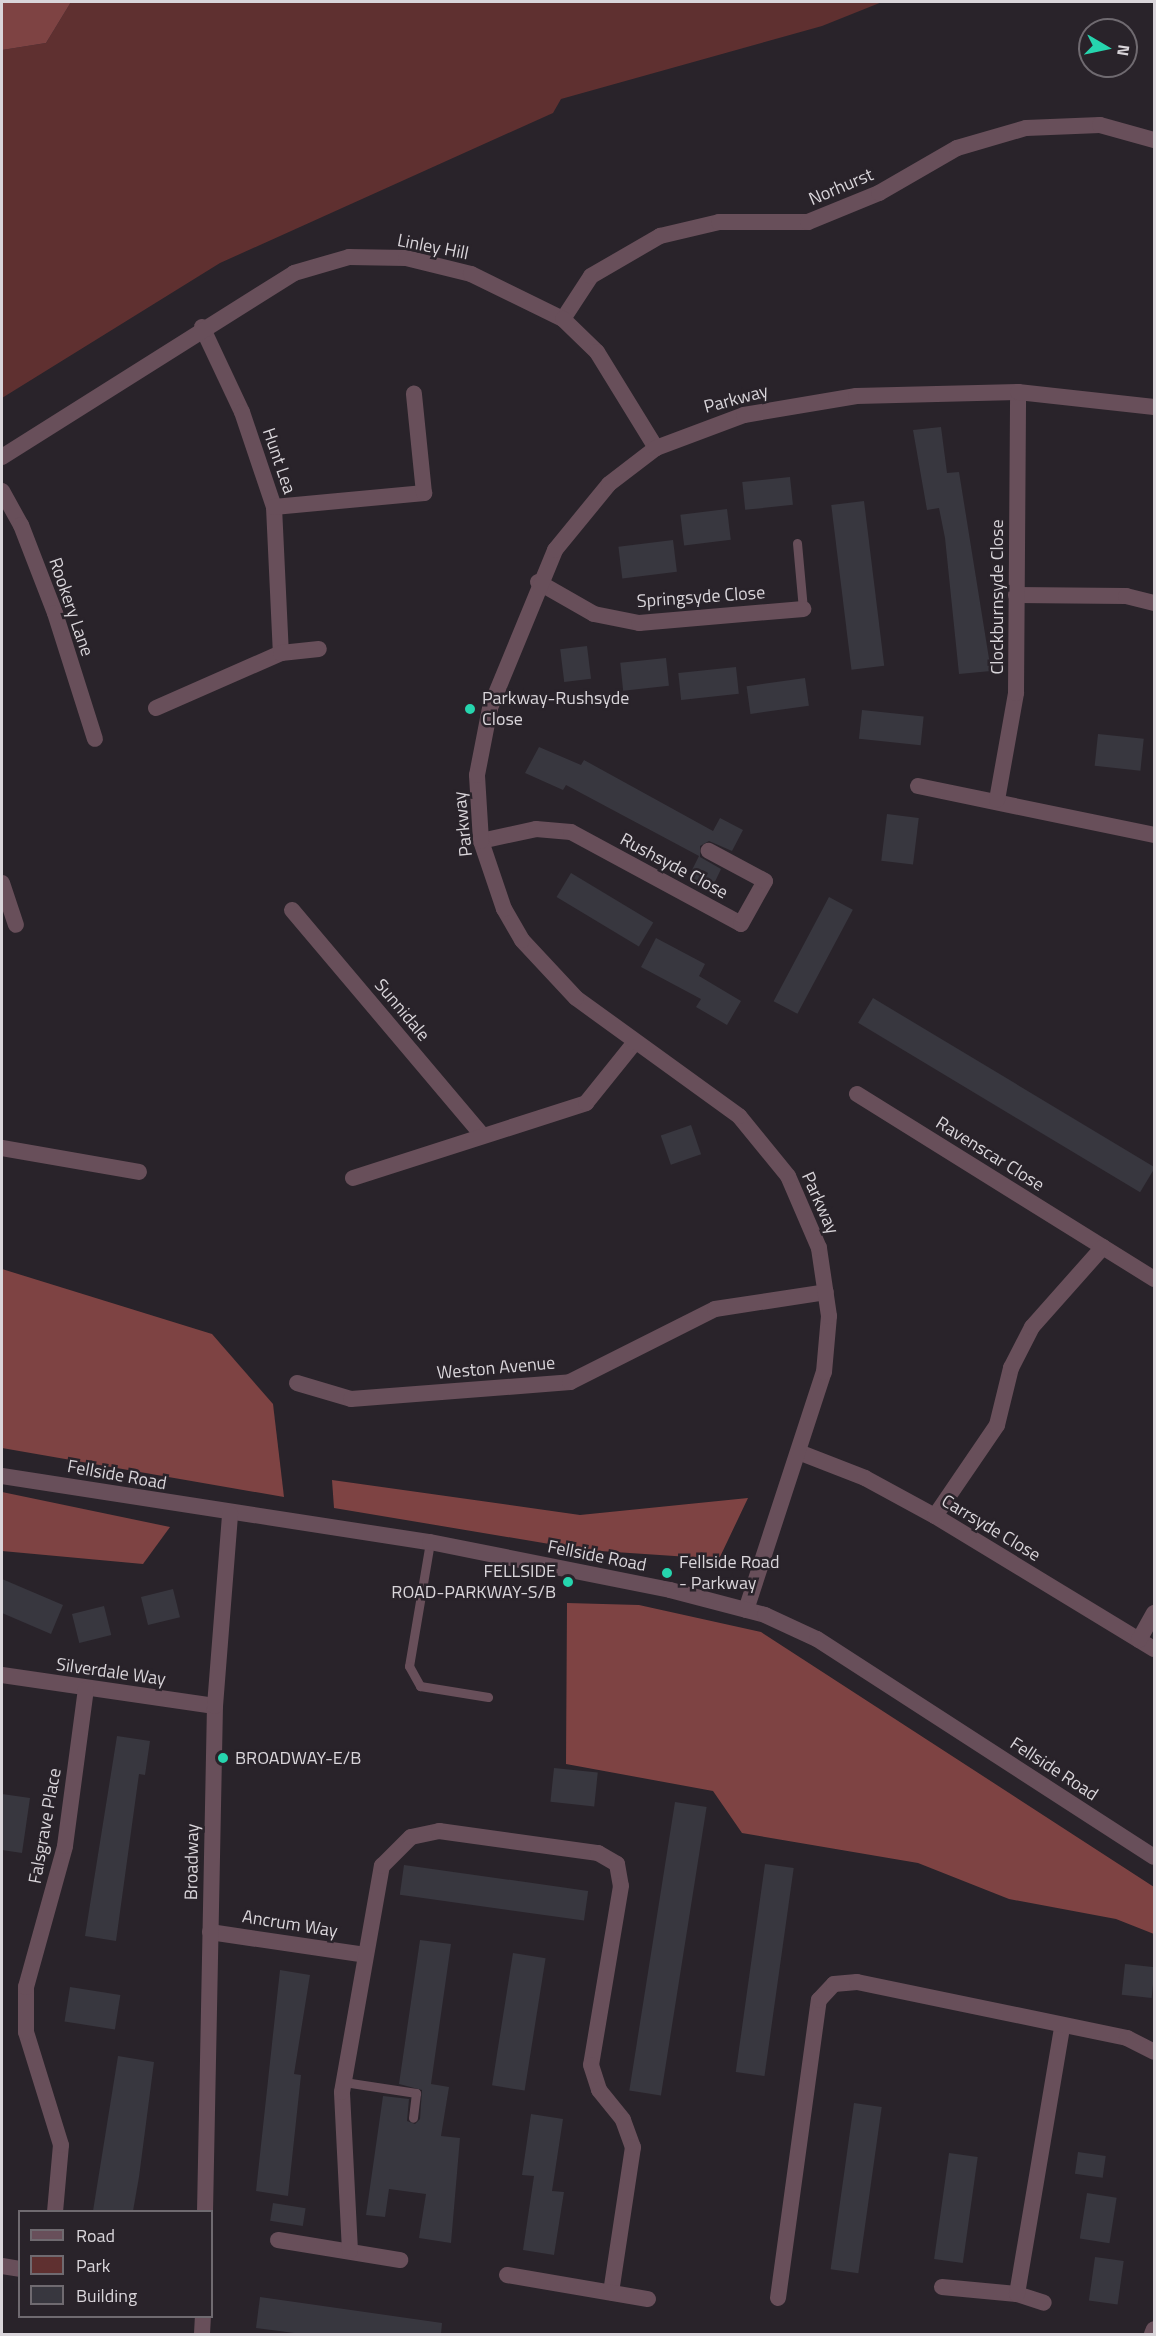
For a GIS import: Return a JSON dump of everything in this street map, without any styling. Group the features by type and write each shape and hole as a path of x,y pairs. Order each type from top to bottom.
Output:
{"street":[{"name":"Norhurst","path":"563,320 591,276 660,236 719,222 808,222 879,193 957,148 1026,128 1100,125 1155,140"},
{"name":"Linley Hill","path":"2,457 202,327 294,273 349,257 406,258 471,274 563,320 597,352 656,448"},
{"name":"Hunt Lea","path":"202,327 242,412 274,507 281,653"},
{"name":"Parkway","path":"746,1610 801,1453 827,1352 826,1292 809,1220 770,1153 739,1116 576,998 522,940 504,909 481,841 481,745 538,582 576,519 609,484 656,448 705,426 789,405 914,392 1018,392 1155,407"},
{"name":"Clockburnsyde Close","path":"997,800 1016,693 1018,392"},
{"path":"274,507 424,493 414,394"},
{"name":"Rookery Lane","path":"2,491 21,525 55,613 95,739"},
{"name":"Springsyde Close","path":"538,582 594,614 639,623 802,609"},
{"path":"1016,595 1126,596 1155,603"},
{"path":"156,708 281,653 320,649"},
{"path":"918,786 997,800 1155,835"},
{"name":"Rushsyde Close","path":"481,841 536,829 571,832 741,924 765,881 709,851"},
{"path":"2,883 16,926"},
{"name":"Sunnidale","path":"292,910 482,1135"},
{"path":"353,1178 586,1103 635,1042"},
{"name":"Ravenscar Close","path":"857,1094 1155,1279"},
{"path":"2,1148 139,1172"},
{"path":"935,1516 997,1425 1011,1368 1032,1327 1103,1247"},
{"name":"Weston Avenue","path":"297,1383 351,1399 570,1382 715,1309 826,1292"},
{"name":"Carrsyde Close","path":"801,1453 865,1478 935,1516 1155,1649"},
{"name":"Fellside Road","path":"2,1476 230,1514 430,1542 746,1610 817,1639 1155,1857"},
{"name":"Broadway","path":"205,2210 215,1706 230,1514"},
{"path":"1139,1640 1155,1613"},
{"name":"Silverdale Way","path":"2,1675 215,1706"},
{"name":"Falsgrave Place","path":"55,2210 61,2145 26,2032 26,1987 65,1846 86,1689"},
{"path":"350,2251 344,2082 382,1866 411,1837 439,1831 598,1853 617,1864 621,1886 591,2065 599,2090 624,2120 633,2147 611,2292"},
{"name":"Ancrum Way","path":"210,1932 365,1954"},
{"path":"778,2298 819,2000 834,1984 857,1982 1062,2028 1127,2038 1155,2052"},
{"path":"1017,2294 1062,2028"},
{"path":"278,2240 400,2260"},
{"path":"2,2266 18,2269"},
{"path":"507,2275 648,2298"},
{"path":"942,2287 1017,2294 1044,2303"},
{"path":"202,2334 203,2318"},
{"path":"1152,2334 1155,2329"}],"lane":[{"path":"797,543 802,609"},
{"path":"430,1542 409,1666 420,1686 488,1697"},
{"path":"344,2082 416,2093 413,2118"}],"green space":[{"path":"71,2 882,2 822,26 561,99 553,113 220,263 2,398 2,50 46,43"}],"shaded area":[{"path":"2,2 71,2 46,43 2,50"},
{"path":"2,1269 212,1334 273,1404 284,1497 2,1448"},
{"path":"332,1480 580,1515 748,1498 719,1559 585,1550 334,1508"},
{"path":"2,1492 170,1527 143,1564 2,1551"},
{"path":"567,1603 639,1605 761,1632 1154,1887 1154,1934 1116,1919 1009,1899 918,1863 742,1833 713,1791 566,1764"}],"building":[{"path":"941,427 947,473 959,472 991,671 959,674 945,538 939,508 927,510 913,430"},
{"path":"790,477 793,505 745,510 742,482"},
{"path":"864,501 884,666 851,670 831,505"},
{"path":"727,509 731,540 684,545 680,515"},
{"path":"673,540 677,572 622,578 618,547"},
{"path":"587,646 591,679 564,682 560,649"},
{"path":"666,658 669,686 623,691 620,663"},
{"path":"736,667 739,694 681,700 678,673"},
{"path":"805,678 809,706 750,714 747,686"},
{"path":"862,710 924,716 921,745 859,739"},
{"path":"1098,734 1144,739 1140,771 1095,766"},
{"path":"539,747 581,765 584,760 713,831 720,818 743,830 732,851 709,841 700,846 700,857 721,869 712,888 689,876 699,856 566,785 563,790 525,773"},
{"path":"887,814 919,818 913,865 881,861"},
{"path":"571,873 653,922 639,946 557,897"},
{"path":"829,897 853,910 797,1014 774,1001"},
{"path":"656,938 705,964 699,976 741,1001 727,1025 696,1007 701,999 641,967"},
{"path":"873,998 1154,1167 1140,1192 858,1023"},
{"path":"691,1125 701,1154 671,1165 661,1135"},
{"path":"2,1579 63,1605 51,1634 2,1613"},
{"path":"173,1589 180,1617 148,1625 141,1597"},
{"path":"104,1606 111,1635 79,1643 72,1614"},
{"path":"117,1736 150,1741 145,1775 139,1774 116,1941 85,1936"},
{"path":"554,1768 598,1773 594,1806 550,1802"},
{"path":"2,1794 30,1798 22,1853 2,1850"},
{"path":"675,1802 707,1807 661,2095 629,2090"},
{"path":"765,1864 794,1868 764,2076 736,2072"},
{"path":"404,1865 588,1891 584,1921 400,1895"},
{"path":"420,1940 451,1944 431,2084 449,2087 441,2136 460,2138 451,2243 419,2238 426,2194 389,2189 385,2217 366,2215 383,2096 409,2099 407,2121 415,2124 420,2119 422,2090 399,2084"},
{"path":"513,1953 546,1958 525,2091 492,2085"},
{"path":"1125,1964 1154,1967 1152,1998 1122,1995"},
{"path":"280,1970 310,1975 294,2074 301,2075 288,2196 256,2191"},
{"path":"70,1987 120,1995 115,2030 65,2022"},
{"path":"118,2056 154,2062 133,2210 93,2210"},
{"path":"854,2103 882,2107 858,2273 831,2269"},
{"path":"531,2114 563,2119 552,2191 564,2192 554,2255 523,2250 534,2176 522,2175"},
{"path":"1078,2152 1106,2156 1103,2178 1075,2174"},
{"path":"949,2153 978,2157 963,2263 934,2259"},
{"path":"1087,2193 1117,2198 1109,2243 1080,2238"},
{"path":"273,2203 306,2208 303,2226 270,2221"},
{"path":"1095,2257 1124,2261 1118,2305 1089,2301"},
{"path":"260,2297 442,2323 441,2334 302,2334 256,2328"}],"place":[{"name":"Parkway-Rushsyde Close","path":"470,709"},
{"name":"Fellside Road - Parkway","path":"667,1573"},
{"name":"FELLSIDE ROAD-PARKWAY-S/B","path":"568,1582"},
{"name":"BROADWAY-E/B","path":"223,1758"}]}
